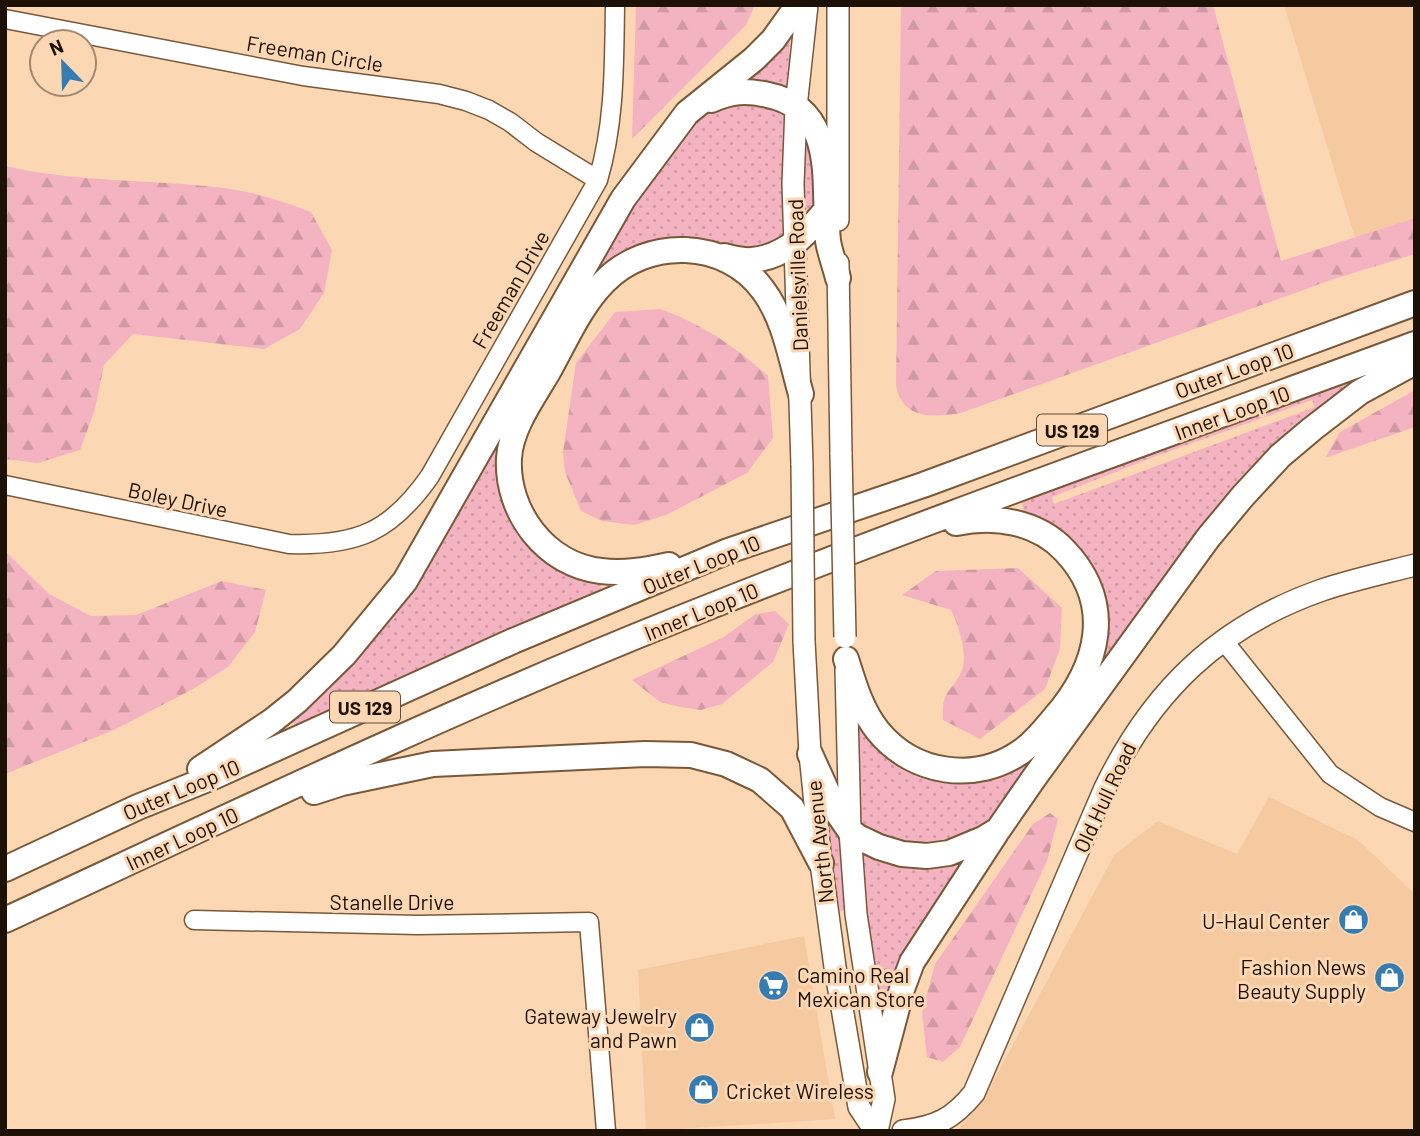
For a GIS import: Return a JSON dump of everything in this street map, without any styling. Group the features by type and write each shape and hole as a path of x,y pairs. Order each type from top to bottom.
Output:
{"highway":[{"path":"138,807 209,764 297,701 344,655 405,581 623,199 687,113 764,50 798,5"},
{"path":"687,113 730,92 748,91 778,97 806,115 824,149 833,202 828,243 838,278"},
{"path":"728,551 636,571 598,571 579,566 547,547 525,523 513,496 509,460 512,439 589,300 603,282 629,264 662,251 699,250 751,260 777,254 796,243 833,202"},
{"path":"717,255 746,272 762,287 771,301 801,394"},
{"name":"Outer Loop 10","path":"5,869 138,807 215,776 513,641 728,551 923,485 1415,303"},
{"name":"Inner Loop 10","path":"5,920 527,682 675,621 1415,344"},
{"path":"880,1072 912,962 1034,778 1208,538 1280,456 1360,392 1415,362"},
{"path":"845,648 865,711 879,732 917,762 934,769 970,770 1003,762 1022,752 1064,707 1093,655 1097,628 1095,606 1087,582 1074,561 1059,545 1041,533 1021,524 974,520 891,538"},
{"path":"172,843 276,804 342,783 433,764 669,754 691,755 726,764 760,780 792,808 821,863"},
{"path":"810,754 835,809 850,831 879,847 902,854 927,856 961,849 998,830"}],"main road":[{"name":"Danielsville Road","path":"803,546 801,394 793,184 796,107 807,5"},
{"name":"Danielsville Road","path":"833,202 838,5"},
{"name":"Danielsville Road","path":"838,278 844,541"},
{"name":"North Avenue","path":"844,541 850,831 856,914 884,1099 876,1131"},
{"name":"North Avenue","path":"803,546 804,641 810,754 821,863 835,967 859,1107 876,1131"},
{"name":"Old Hull Road","path":"903,1131 944,1121 961,1109 974,1093 1121,755 1162,696 1194,663 1257,618 1324,589 1415,565"}],"street":[{"name":"Freeman Drive","path":"344,542 368,534 405,509 430,476 598,180 613,111 615,5"},
{"name":"Freeman Circle","path":"5,19 303,76 439,94 466,101 510,122 536,142 598,180"},
{"name":"Boley Drive","path":"5,485 289,544 344,542"},
{"path":"1223,640 1330,774 1380,807 1415,822"},
{"name":"Stanelle Drive","path":"194,920 418,925 589,922 606,1131"}],"shaded area":[{"path":"1284,5 1415,5 1415,218 1355,238"},
{"path":"1269,797 1358,840 1415,894 1415,1131 954,1131 958,1130 984,1099 1114,855 1158,821 1237,854"},
{"path":"804,936 835,1119 646,1131 638,970"}],"green space":[{"path":"636,5 755,5 746,25 632,139"},
{"path":"901,5 1213,5 1281,261 1415,218 1415,254 1331,280 961,413 929,415 914,411 902,401 896,385"},
{"path":"789,34 791,92 729,86"},
{"path":"724,100 789,110 787,240 767,251 631,255 518,409 511,510 602,579 601,589 295,725 289,716 329,681 629,204 691,121"},
{"path":"808,131 819,198 811,213 803,218 804,133"},
{"path":"5,166 87,178 224,188 268,197 311,212 332,250 324,293 300,329 264,349 133,334 104,365 95,409 80,450 38,463 5,459"},
{"path":"661,309 718,337 768,376 773,438 747,473 666,515 634,525 602,521 581,511 565,472 563,452 576,363 615,312"},
{"path":"1364,374 1367,381 1300,430 991,825 922,850 859,828 857,707 887,753 1020,764 1103,619 1024,516 1022,502","holes":["1312,400 1315,407 1054,504 1052,497 1151,458"]},
{"path":"1415,390 1415,427 1325,458 1340,432"},
{"path":"5,551 49,594 91,616 136,615 222,581 266,590 255,632 228,667 193,689 116,729 5,774"},
{"path":"1018,568 1062,608 1060,649 1045,689 980,739 943,720 945,696 958,678 964,663 961,639 951,610 902,595 936,571"},
{"path":"775,611 789,624 773,662 722,704 701,710 660,702 632,680 722,638 756,614"},
{"path":"825,806 841,829 847,911 839,912 825,830"},
{"path":"1050,813 1058,819 1047,861 960,1047 943,1062 927,1057 922,1013 935,964 1033,824"},
{"path":"858,843 973,850 884,1013 866,941"}],"place":[{"name":"U-Haul Center","path":"1353,920"},
{"name":"Fashion News Beauty Supply","path":"1389,978"},
{"name":"Camino Real Mexican Store","path":"774,986"},
{"name":"Gateway Jewelry and Pawn","path":"700,1027"},
{"name":"Cricket Wireless","path":"703,1090"}]}
